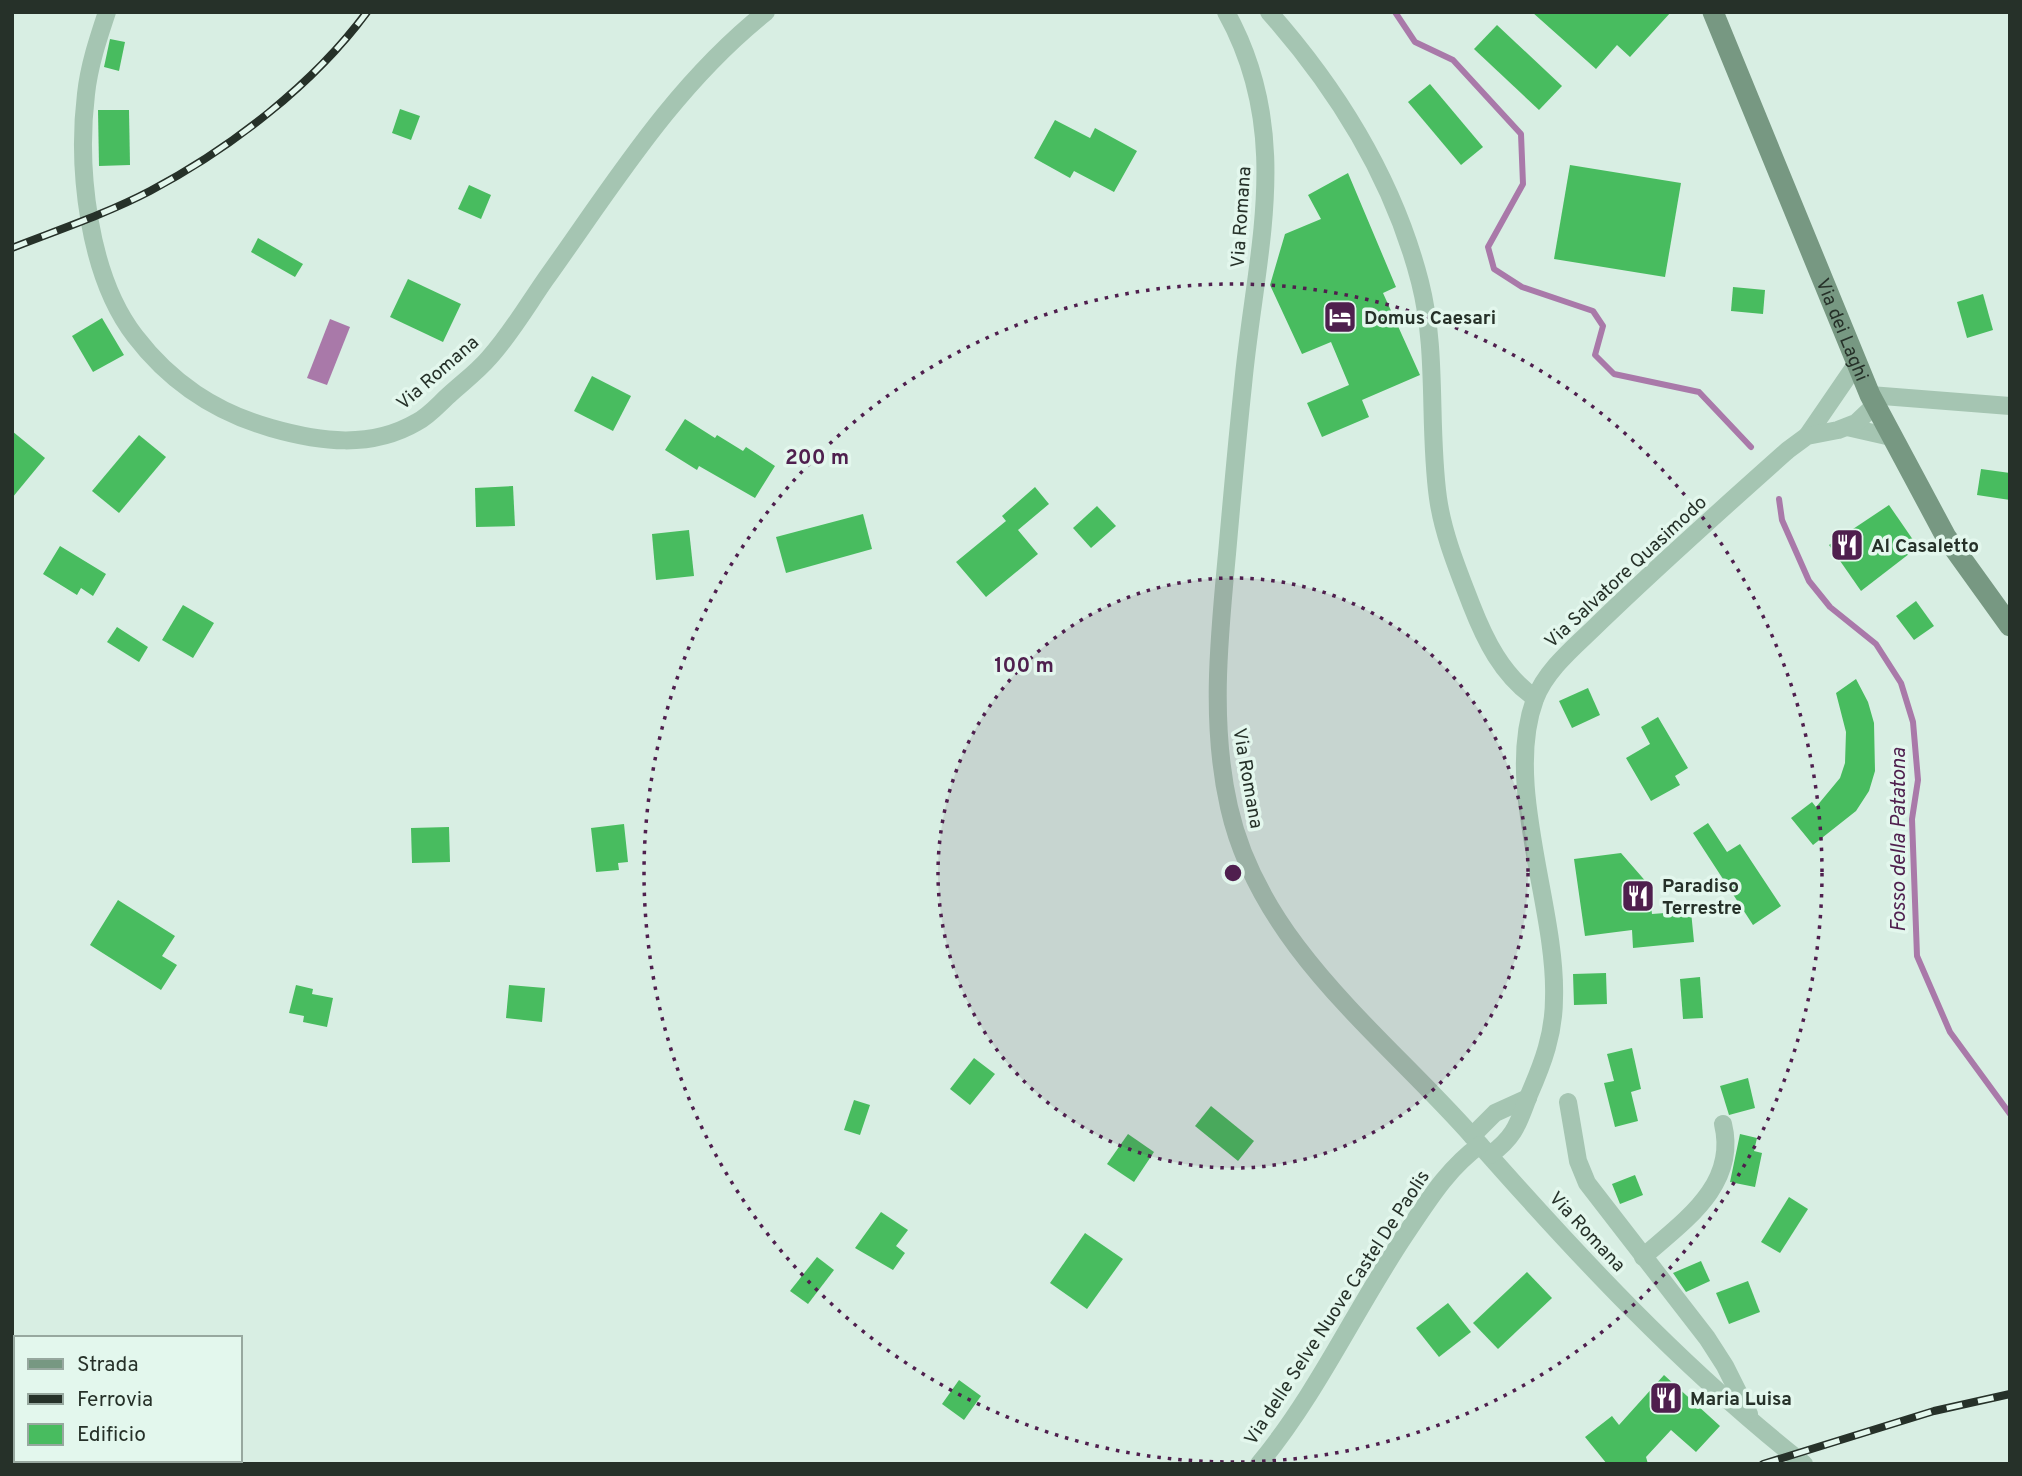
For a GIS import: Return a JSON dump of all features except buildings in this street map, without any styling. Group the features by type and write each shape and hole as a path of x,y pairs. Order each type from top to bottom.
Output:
{"main road":[{"name":"Via dei Laghi","path":"1713,12 1871,396 1946,537 2010,626"}],"street":[{"name":"Via Romana","path":"107,12 86,92 82,127 87,204 108,291 128,327 162,367 185,388 213,406 250,422 322,440 362,440 394,433 422,419 489,358 667,109 719,50 765,12"},
{"name":"Via Romana","path":"1226,12 1258,86 1265,164 1263,229 1245,360 1220,638 1218,718 1229,804 1251,870 1295,942 1362,1023 1481,1145 1642,1320 1752,1421 1804,1464"},
{"path":"1269,12 1332,93 1390,192 1420,283 1430,344 1438,499 1449,540 1475,615 1491,650 1511,677 1535,698"},
{"name":"Via Salvatore Quasimodo","path":"1481,1145 1516,1129 1547,1052 1555,996 1550,941 1527,788 1529,728 1535,698 1553,669 1617,606 1807,436 1817,417 1837,394 1857,363"},
{"path":"1837,394 2010,407"},
{"name":"Via Salvatore Quasimodo","path":"1846,427 1871,396"},
{"name":"Via Salvatore Quasimodo","path":"1807,436 1846,427 1891,437"},
{"path":"1481,1145 1495,1113 1528,1098"},
{"path":"1568,1102 1577,1161 1587,1183 1716,1351 1752,1421"},
{"path":"1643,1257 1698,1209 1715,1186 1725,1163 1728,1143 1723,1124"},
{"name":"Via delle Selve Nuove Castel De Paolis","path":"1259,1464 1308,1396 1367,1293 1434,1192 1456,1164 1481,1145"}],"shaded area":[{"path":"330,319 350,327 327,385 307,378"}],"waterway":[{"name":"Fosso della Patatona","path":"1395,12 1415,42 1453,60 1521,134 1523,184 1488,247 1494,269 1522,287 1593,311 1603,326 1595,355 1614,374 1699,392 1751,447"},
{"name":"Fosso della Patatona","path":"1779,499 1782,520 1809,581 1830,607 1876,644 1901,683 1913,722 1918,780 1912,819 1917,956 1950,1032 2010,1114"}],"railway":[{"path":"12,248 133,199 210,155 269,113 296,89 322,65 367,12"},
{"path":"1763,1464 1934,1411 2010,1394"}],"place":[{"name":"Domus Caesari","path":"1340,317"},
{"name":"Al Casaletto","path":"1847,545"},
{"name":"Paradiso Terrestre","path":"1638,896"},
{"name":"Maria Luisa","path":"1666,1398"}]}
